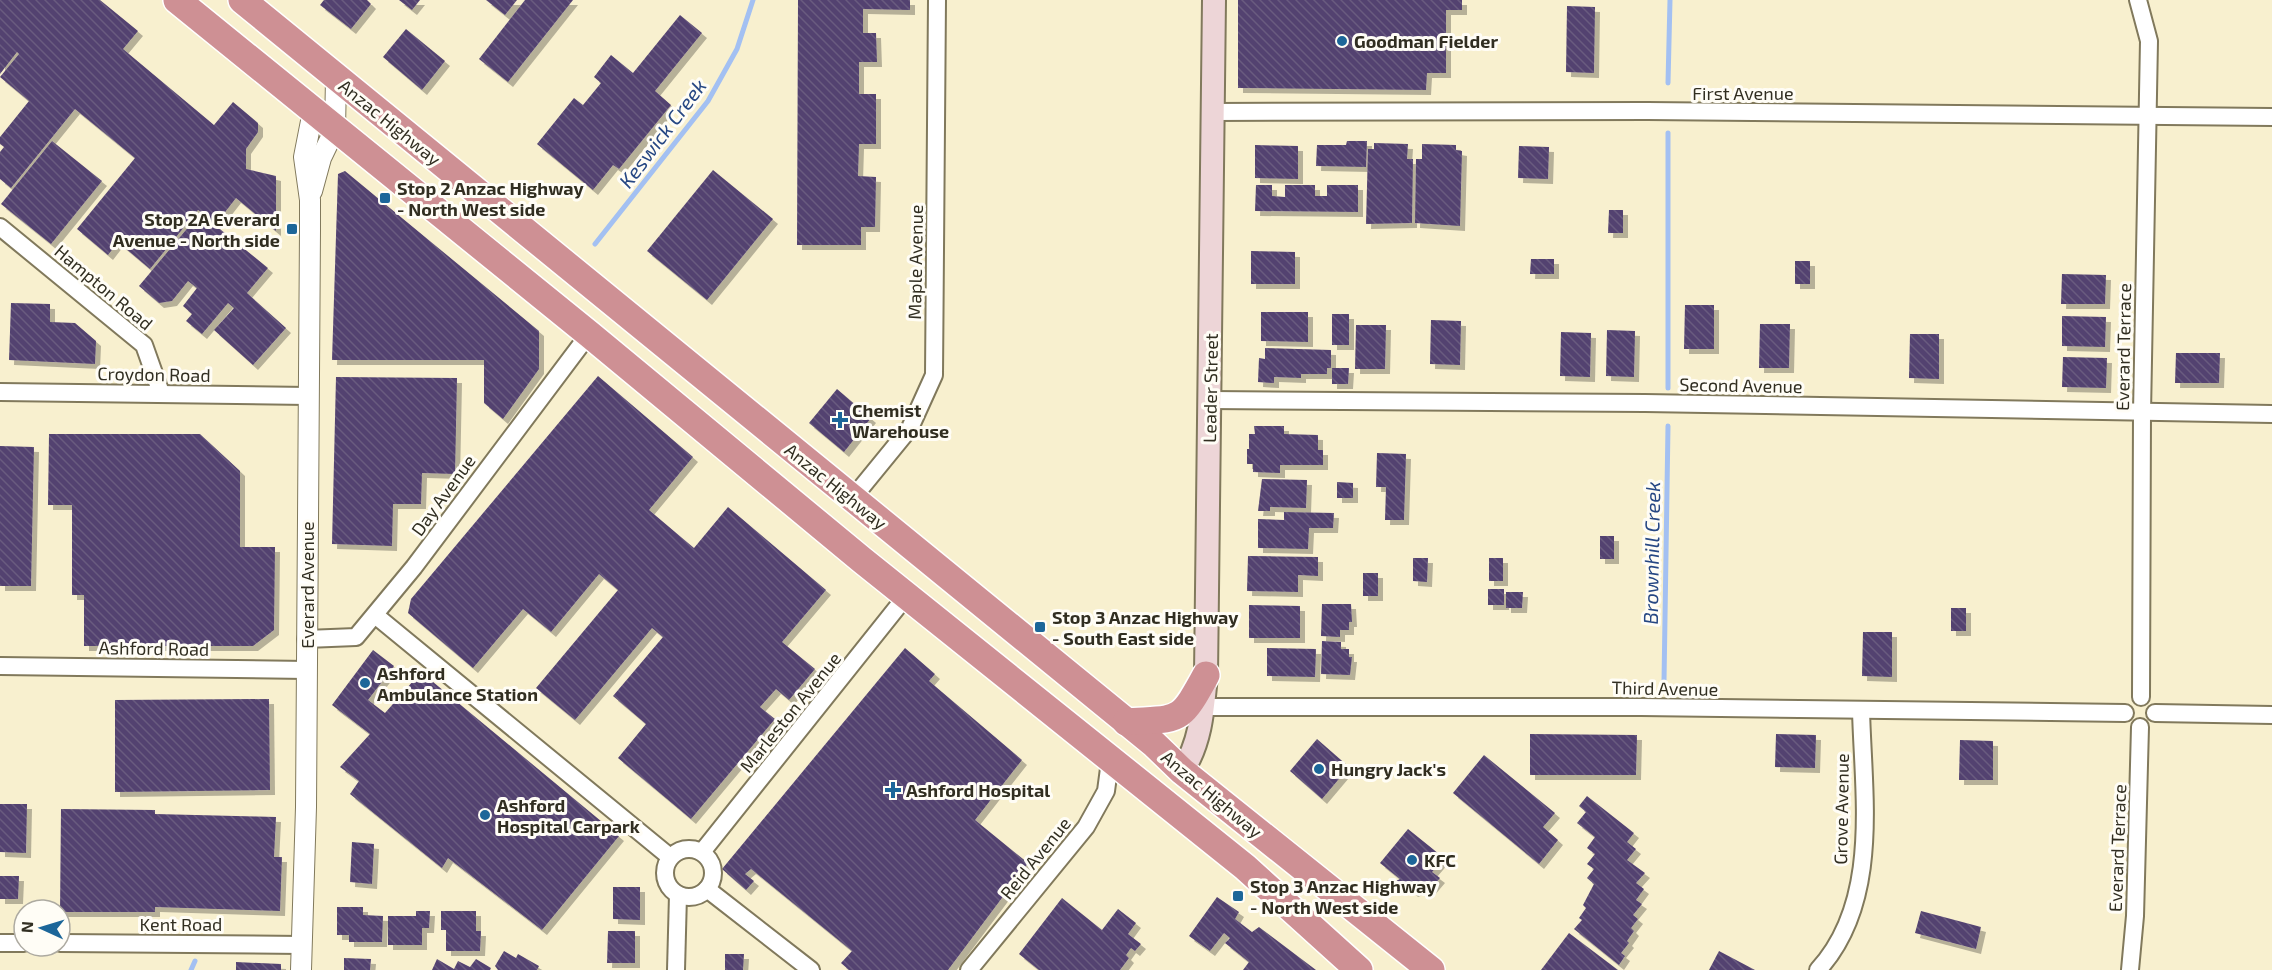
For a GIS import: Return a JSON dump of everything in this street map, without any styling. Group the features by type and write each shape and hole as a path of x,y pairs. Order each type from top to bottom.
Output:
{"highway":[{"name":"Anzac Highway","path":"177,0 589,334 862,560 1245,867 1347,967"},
{"name":"Anzac Highway","path":"242,0 1030,643 1182,771 1431,970"},
{"path":"668,399 693,369"},
{"path":"802,511 839,506 852,499"},
{"path":"852,499 847,517 848,525 851,539 862,560"},
{"path":"1006,674 1030,643"},
{"path":"1126,722 1177,717 1186,710 1206,675"},
{"path":"1105,755 1146,774 1168,776 1182,771 1203,816 1245,867"},
{"path":"1396,942 1409,963 1410,970"}],"main road":[{"name":"Leader Street","path":"1182,771 1192,755 1203,707 1206,675 1214,0"}],"street":[{"name":"Maple Avenue","path":"852,499 910,428 934,375 937,0"},
{"name":"Everard Terrace","path":"2138,0 2149,41 2142,413 2141,697"},
{"name":"Everard Avenue","path":"310,200 321,158 335,129 336,79"},
{"name":"Everard Avenue","path":"301,970 307,670 310,200 304,157 313,111"},
{"name":"First Avenue","path":"1213,112 2272,117"},
{"name":"Hampton Road","path":"0,227 144,345 161,393"},
{"name":"Day Avenue","path":"306,639 356,637 589,334"},
{"name":"Croydon Road","path":"0,392 308,396"},
{"name":"Second Avenue","path":"1209,400 1656,403 2272,414"},
{"name":"Marleston Avenue","path":"702,852 907,596"},
{"path":"375,615 670,857"},
{"name":"Ashford Road","path":"0,666 307,670"},
{"path":"2141,697 2151,701 2155,713 2151,723 2140,727 2130,723 2125,713 2129,702 2141,697"},
{"name":"Third Avenue","path":"1203,707 1641,707 2125,713"},
{"name":"Grove Avenue","path":"1820,969 1845,929 1857,898 1864,831 1861,710"},
{"path":"2155,713 2272,715"},
{"name":"Everard Terrace","path":"2130,970 2135,916 2140,727"},
{"name":"Reid Avenue","path":"969,970 1086,827 1106,791 1105,755"},
{"path":"682,849 702,852 712,865 712,880 707,889 699,896 678,895 665,879 665,868 670,857 682,849"},
{"path":"707,889 811,970"},
{"path":"676,970 678,895"},
{"name":"Kent Road","path":"72,943 302,945"}],"building":[{"path":"0,0 100,0 138,31 123,49 214,125 233,102 258,123 258,132 246,149 246,169 276,176 276,231 236,198 215,225 268,268 247,293 286,328 253,365 214,330 234,308 228,303 202,334 186,321 192,314 183,306 197,288 188,281 172,301 159,303 139,286 201,212 198,210 150,269 118,242 108,255 77,229 135,158 75,109 11,188 0,179 0,152 4,147 0,144 0,137 29,101 0,77 19,54 17,52 0,74"},
{"path":"324,0 367,0 371,4 351,29 320,5"},
{"path":"399,0 420,0 412,10"},
{"path":"486,0 517,0 505,15"},
{"path":"525,0 573,0 508,82 479,59"},
{"path":"798,0 910,0 910,10 863,9 863,33 876,33 877,62 859,62 859,94 876,94 876,144 859,144 858,176 876,177 875,227 861,227 861,245 797,245"},
{"name":"Goodman Fielder","path":"1238,0 1462,0 1462,10 1446,10 1446,73 1427,73 1426,90 1238,88"},
{"path":"1567,6 1595,7 1594,73 1566,72"},
{"path":"680,15 702,33 655,91 671,105 619,169 613,165 593,190 537,144 574,98 583,105 601,83 594,77 611,55 633,73"},
{"path":"406,29 445,61 422,90 383,57"},
{"path":"52,141 102,181 51,244 1,204"},
{"path":"1347,141 1367,141 1366,167 1316,166 1317,145 1346,145"},
{"path":"1374,143 1408,144 1407,159 1413,159 1412,223 1366,224 1368,149 1374,149"},
{"path":"1422,144 1456,145 1456,150 1462,151 1460,226 1415,223 1416,159 1422,159"},
{"path":"1255,145 1298,146 1298,179 1255,178"},
{"path":"1519,146 1549,147 1548,179 1518,178"},
{"path":"713,170 773,219 707,300 647,251"},
{"path":"345,171 539,331 539,369 503,419 484,403 484,360 332,360 338,174"},
{"path":"1256,185 1272,185 1272,196 1285,197 1285,185 1315,185 1315,196 1327,196 1327,185 1358,185 1358,212 1255,211"},
{"path":"1609,210 1623,210 1623,233 1608,233"},
{"path":"1251,251 1295,252 1295,284 1251,284"},
{"path":"1531,259 1554,259 1554,274 1530,274"},
{"path":"1795,261 1810,261 1810,284 1795,284"},
{"path":"2062,274 2106,275 2105,304 2061,304"},
{"path":"11,303 50,304 50,322 75,323 96,341 95,364 9,360"},
{"path":"1685,305 1714,305 1714,349 1684,349"},
{"path":"1261,312 1308,312 1308,342 1261,341"},
{"path":"1332,314 1349,314 1349,345 1332,345"},
{"path":"2062,316 2106,317 2105,347 2062,346"},
{"path":"1431,320 1461,321 1460,365 1430,364"},
{"path":"1760,324 1790,324 1789,368 1759,368"},
{"path":"1356,325 1386,325 1385,369 1355,369"},
{"path":"1607,330 1635,331 1634,377 1606,376"},
{"path":"1561,332 1591,333 1590,377 1560,376"},
{"path":"1910,334 1939,334 1939,379 1909,378"},
{"path":"1265,348 1331,350 1331,368 1327,368 1327,374 1301,374 1301,378 1274,377 1274,383 1258,382 1259,358 1265,359"},
{"path":"2176,353 2220,353 2219,383 2175,383"},
{"path":"2063,357 2107,358 2106,388 2062,387"},
{"path":"1332,368 1349,368 1348,384 1332,384"},
{"path":"598,376 693,457 649,510 694,548 728,507 826,590 782,642 815,669 789,700 776,689 760,707 775,719 691,819 618,758 646,724 613,696 663,637 652,628 575,720 536,688 618,590 599,574 551,632 523,609 473,668 408,613 411,599"},
{"path":"336,377 457,378 455,474 422,473 421,504 393,504 392,546 332,544"},
{"name":"Chemist Warehouse","path":"837,389 871,418 844,452 809,423"},
{"path":"1254,426 1284,426 1284,434 1318,435 1318,450 1323,450 1323,465 1280,465 1280,473 1253,472 1253,464 1247,464 1247,449 1249,449 1249,434 1255,434"},
{"path":"49,434 200,434 240,471 240,547 275,547 274,630 253,646 84,646 84,595 72,595 72,505 48,505"},
{"path":"0,446 34,447 31,586 0,586"},
{"path":"1377,453 1406,454 1404,520 1385,520 1386,487 1376,487"},
{"path":"1262,479 1307,480 1306,508 1270,507 1270,511 1258,511"},
{"path":"1337,482 1353,483 1353,498 1337,498"},
{"path":"1284,512 1334,513 1333,528 1309,528 1308,549 1258,548 1258,519 1284,520"},
{"path":"1600,536 1614,536 1614,559 1600,559"},
{"path":"1248,556 1318,557 1318,576 1298,575 1298,592 1247,591"},
{"path":"1413,558 1428,558 1427,582 1413,581"},
{"path":"1489,558 1503,558 1503,581 1489,581"},
{"path":"1363,573 1378,573 1378,596 1363,596"},
{"path":"1488,589 1504,589 1504,605 1488,605"},
{"path":"1506,592 1523,592 1522,608 1506,608"},
{"path":"1322,604 1351,604 1352,622 1349,622 1349,630 1340,630 1340,637 1321,636"},
{"path":"1249,605 1300,606 1300,638 1249,638"},
{"path":"1951,608 1966,608 1966,631 1951,631"},
{"path":"1863,632 1892,632 1892,677 1862,676"},
{"path":"1322,641 1341,642 1341,649 1349,649 1349,657 1352,657 1350,675 1321,674"},
{"name":"Ashford Hospital","path":"905,648 935,674 929,681 1022,760 975,820 1028,863 948,970 849,970 841,963 852,951 751,869 745,874 754,881 746,890 722,869"},
{"path":"1267,648 1316,649 1315,677 1267,676"},
{"name":"Ashford Hospital Carpark","path":"373,650 394,666 368,700 385,713 421,672 619,836 542,930 448,858 442,868 350,794 359,781 340,767 370,734 332,705"},
{"path":"269,699 270,790 115,792 115,700"},
{"path":"1530,734 1637,735 1636,775 1530,775"},
{"path":"1776,734 1816,735 1815,768 1775,767"},
{"name":"Hungry Jack's","path":"1317,739 1349,767 1322,799 1290,771"},
{"path":"1960,740 1993,741 1993,780 1959,780"},
{"path":"1484,755 1555,813 1543,827 1558,840 1539,864 1453,793"},
{"path":"1587,796 1634,833 1627,842 1636,849 1627,860 1645,873 1636,883 1644,889 1636,900 1642,904 1633,915 1638,919 1631,928 1634,931 1627,941 1629,943 1621,953 1625,956 1619,965 1574,929 1582,920 1579,918 1586,908 1583,905 1594,884 1587,878 1594,869 1587,864 1595,854 1587,848 1595,837 1577,823 1586,812 1579,806"},
{"path":"0,804 27,804 26,853 0,852"},
{"path":"61,809 155,810 155,814 276,817 274,857 282,857 280,911 155,907 155,912 72,912 72,898 60,898"},
{"name":"KFC","path":"1408,829 1444,858 1432,872 1440,878 1429,891 1423,888 1413,892 1407,886 1403,888 1394,882 1400,879 1380,863"},
{"path":"352,842 374,844 372,884 350,882"},
{"path":"0,876 19,876 18,898 0,899"},
{"path":"613,887 640,887 640,920 613,919"},
{"path":"1217,897 1239,912 1235,919 1252,932 1259,927 1316,970 1243,970 1249,962 1225,943 1230,938 1224,933 1210,951 1189,936"},
{"path":"1062,898 1102,930 1118,909 1136,923 1128,934 1141,944 1135,951 1131,948 1126,955 1129,958 1120,970 1039,970 1019,954"},
{"path":"337,907 363,907 363,915 383,916 382,942 349,942 349,935 337,935"},
{"path":"416,911 430,911 429,928 422,928 422,945 388,945 388,916 416,916"},
{"path":"441,911 476,911 476,931 481,931 480,951 446,951 446,930 441,930"},
{"path":"1921,911 1981,927 1976,949 1915,933"},
{"path":"608,931 635,931 635,963 607,963"},
{"path":"1569,933 1618,970 1541,970"},
{"path":"504,951 516,958 518,954 539,966 537,970 498,970 495,966"},
{"path":"1719,951 1755,970 1709,970"},
{"path":"725,954 744,954 743,970 725,970"},
{"path":"344,958 371,959 370,970 344,970"},
{"path":"437,959 454,969 458,961 470,967 476,959 491,968 490,970 432,970"},
{"path":"236,962 281,964 281,970 236,970"}],"waterway":[{"name":"Keswick Creek","path":"595,244 708,101 737,49 753,0"},
{"name":"Brownhill Creek","path":"1668,83 1670,0"},
{"name":"Brownhill Creek","path":"1668,133 1668,388"},
{"name":"Brownhill Creek","path":"1664,682 1668,426"},
{"name":"Keswick Creek","path":"191,970 195,961"}],"place":[{"name":"Goodman Fielder","path":"1342,41"},
{"name":"Stop 2 Anzac Highway - North West side","path":"385,198"},
{"name":"Stop 2A Everard Avenue - North side","path":"292,229"},
{"name":"Chemist Warehouse","path":"840,420"},
{"name":"Stop 3 Anzac Highway - South East side","path":"1040,627"},
{"name":"Ashford Ambulance Station","path":"365,683"},
{"name":"Hungry Jack's","path":"1319,769"},
{"name":"Ashford Hospital","path":"893,790"},
{"name":"Ashford Hospital Carpark","path":"485,815"},
{"name":"KFC","path":"1412,860"},
{"name":"Stop 3 Anzac Highway - North West side","path":"1238,896"}]}
